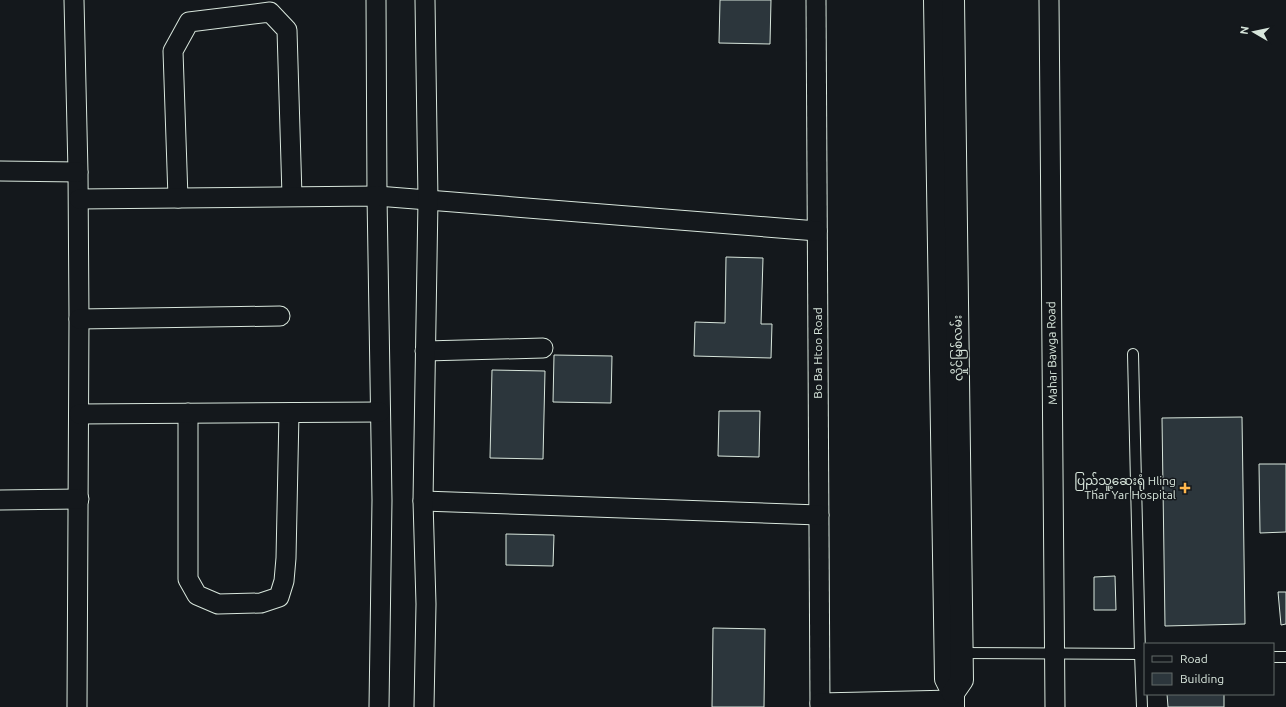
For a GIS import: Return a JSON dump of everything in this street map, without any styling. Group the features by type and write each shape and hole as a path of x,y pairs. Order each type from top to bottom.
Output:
{"main road":[{"name":"လှိုင်မြစ်လမ်း","path":"936,0 953,654 962,680 953,700"},
{"name":"လှိုင်မြစ်လမ်း","path":"953,0 953,654"}],"street":[{"path":"74,0 78,172 79,319 78,707"},
{"path":"376,0 377,196 382,500 379,707"},
{"path":"424,707 426,604 423,501 428,200 425,0"},
{"name":"Bo Ba Htoo Road","path":"816,0 820,705"},
{"name":"Mahar Bawga Road","path":"1048,0 1055,707"},
{"path":"178,198 172,51 189,22 270,12 287,30 292,196"},
{"path":"0,171 78,172"},
{"path":"78,199 377,196 817,231"},
{"path":"79,319 280,316"},
{"path":"425,351 543,348"},
{"path":"79,414 380,412"},
{"path":"188,413 188,579 197,595 218,604 262,603 279,597 284,581 286,558 290,413"},
{"path":"0,500 79,499"},
{"path":"423,501 819,515"},
{"path":"820,705 953,700"}],"lane":[{"path":"1134,354 1143,654 1142,707"},
{"path":"953,654 1143,654"},
{"path":"1274,657 1286,657"}],"building":[{"path":"720,0 771,0 770,44 719,43"},
{"path":"726,257 763,258 761,324 772,324 771,358 694,356 695,322 725,323"},
{"path":"554,355 612,356 611,403 553,402"},
{"path":"492,370 545,371 543,459 490,458"},
{"path":"719,411 760,411 759,457 718,456"},
{"path":"1242,417 1245,624 1165,626 1162,418"},
{"path":"1259,464 1286,464 1286,532 1260,533"},
{"path":"506,534 554,535 553,566 506,565"},
{"path":"1115,576 1116,610 1094,610 1094,577"},
{"path":"1278,592 1286,592 1286,624 1281,625"},
{"path":"713,628 765,629 764,707 712,707"},
{"path":"1167,695 1224,695 1224,707 1168,707"}],"place":[{"name":"ပြည်သူ့ဆေးရုံ Hling Thar Yar Hospital","path":"1185,488"}]}
